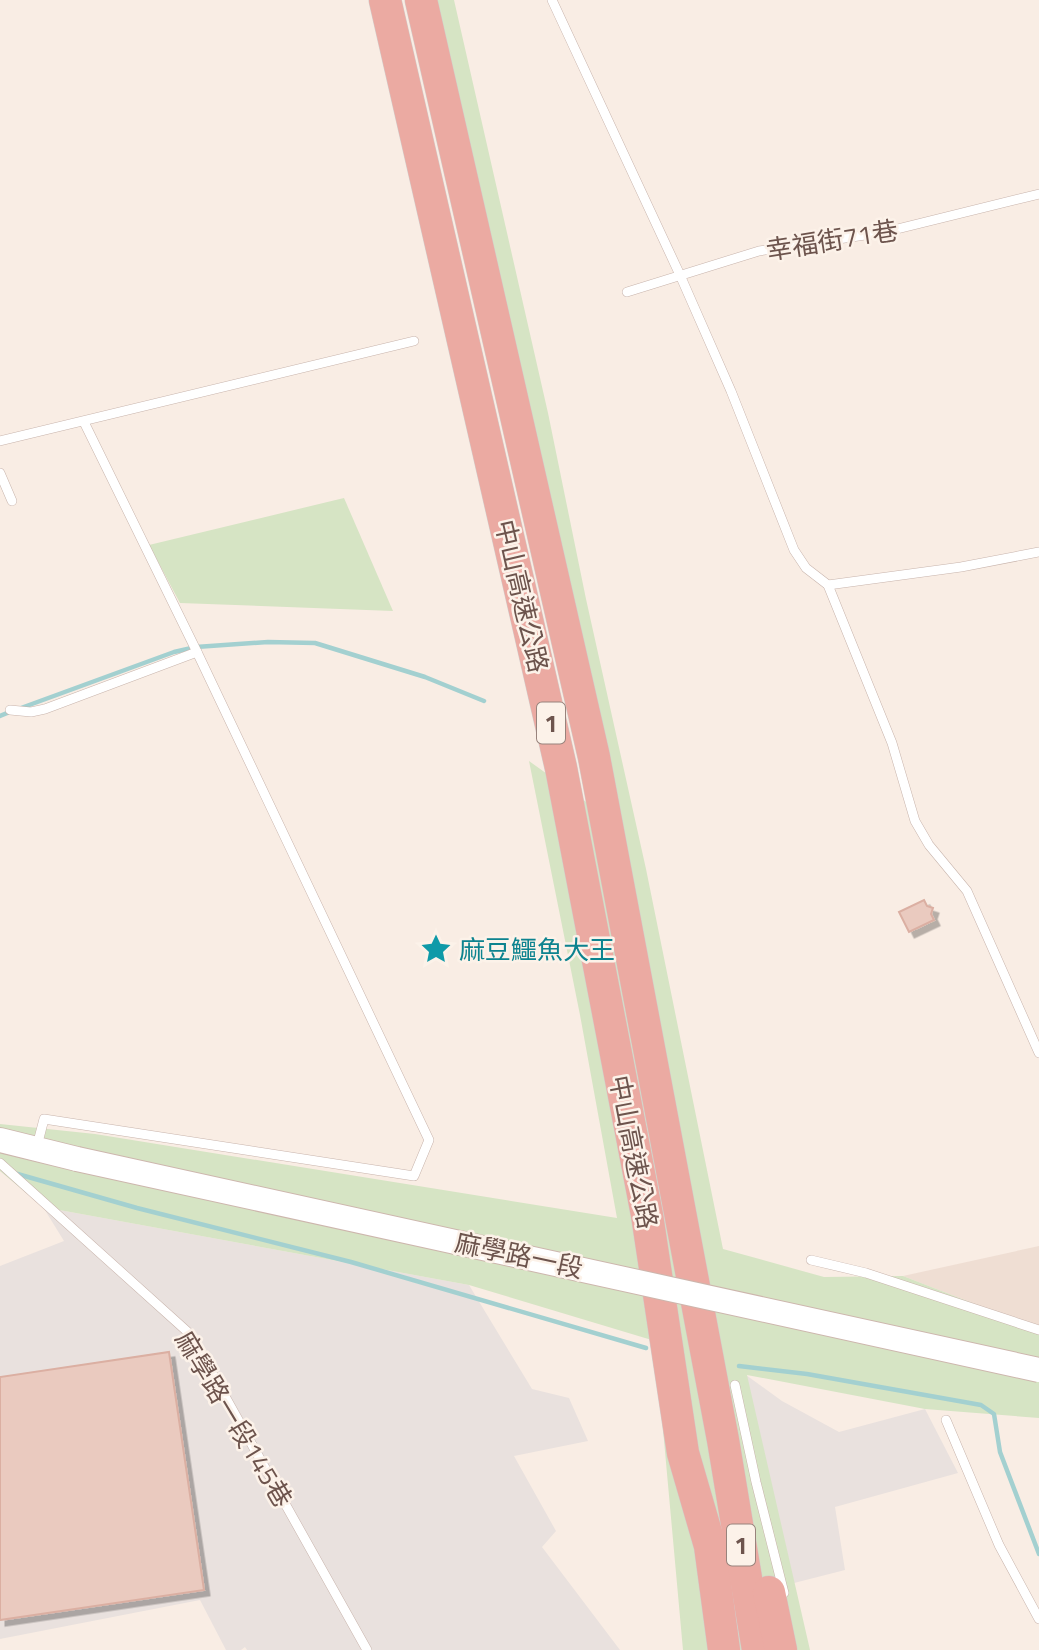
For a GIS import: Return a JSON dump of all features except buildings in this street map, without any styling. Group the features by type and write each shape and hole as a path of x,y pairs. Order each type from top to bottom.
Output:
{"highway":[{"name":"中山高速公路","path":"385,0 561,768 647,1215 683,1453 710,1546 724,1650"},
{"name":"中山高速公路","path":"421,0 594,757 723,1440 758,1650"},
{"path":"723,1440 749,1505 781,1650"},
{"path":"683,1453 685,1518 703,1650"}],"main road":[{"name":"麻學路一段","path":"0,1140 1039,1370"}],"lane":[{"path":"552,0 732,391 794,550 806,568 828,585 892,743 915,821 929,845 967,891 1039,1054"},
{"name":"幸福街71巷","path":"627,292 759,251 904,228 1039,194"},
{"path":"0,442 414,341"},
{"path":"37,1148 44,1119 414,1175 429,1140 197,652 84,422"},
{"path":"0,473 12,501"},
{"path":"828,585 961,568 1039,552"},
{"path":"10,710 31,712 45,709 197,652"},
{"name":"麻學路一段145巷","path":"1,1164 190,1334 367,1650"},
{"path":"811,1260 866,1273 1039,1330"},
{"path":"735,1385 786,1606"},
{"path":"946,1420 999,1545 1039,1619"}],"shaded area":[{"path":"43,1207 469,1285 532,1389 569,1398 588,1441 514,1456 556,1531 542,1547 620,1650 247,1650 245,1647 241,1650 226,1650 200,1600 0,1639 0,1266 64,1241"},
{"path":"1039,1246 1039,1329 903,1276"},
{"path":"746,1375 782,1401 839,1432 925,1409 958,1473 835,1507 845,1570 794,1583"}],"green space":[{"path":"432,0 454,0 548,413 646,869 723,1249 824,1277 903,1276 1039,1329 1039,1418 925,1409 747,1375 810,1650 683,1650 655,1341 469,1285 43,1207 0,1171 0,1124 95,1134 617,1218 529,761 610,819"},
{"path":"344,498 393,611 180,603 149,545"}],"waterway":[{"path":"21,708 174,652 196,647 268,642 315,643 425,677 484,701"},
{"path":"0,716 12,711"},
{"path":"14,1173 137,1208 351,1262 646,1348"},
{"path":"739,1366 807,1374 981,1405 994,1414 1000,1452 1039,1554"}],"place":[{"name":"麻豆鱷魚大王","path":"436,949"}]}
